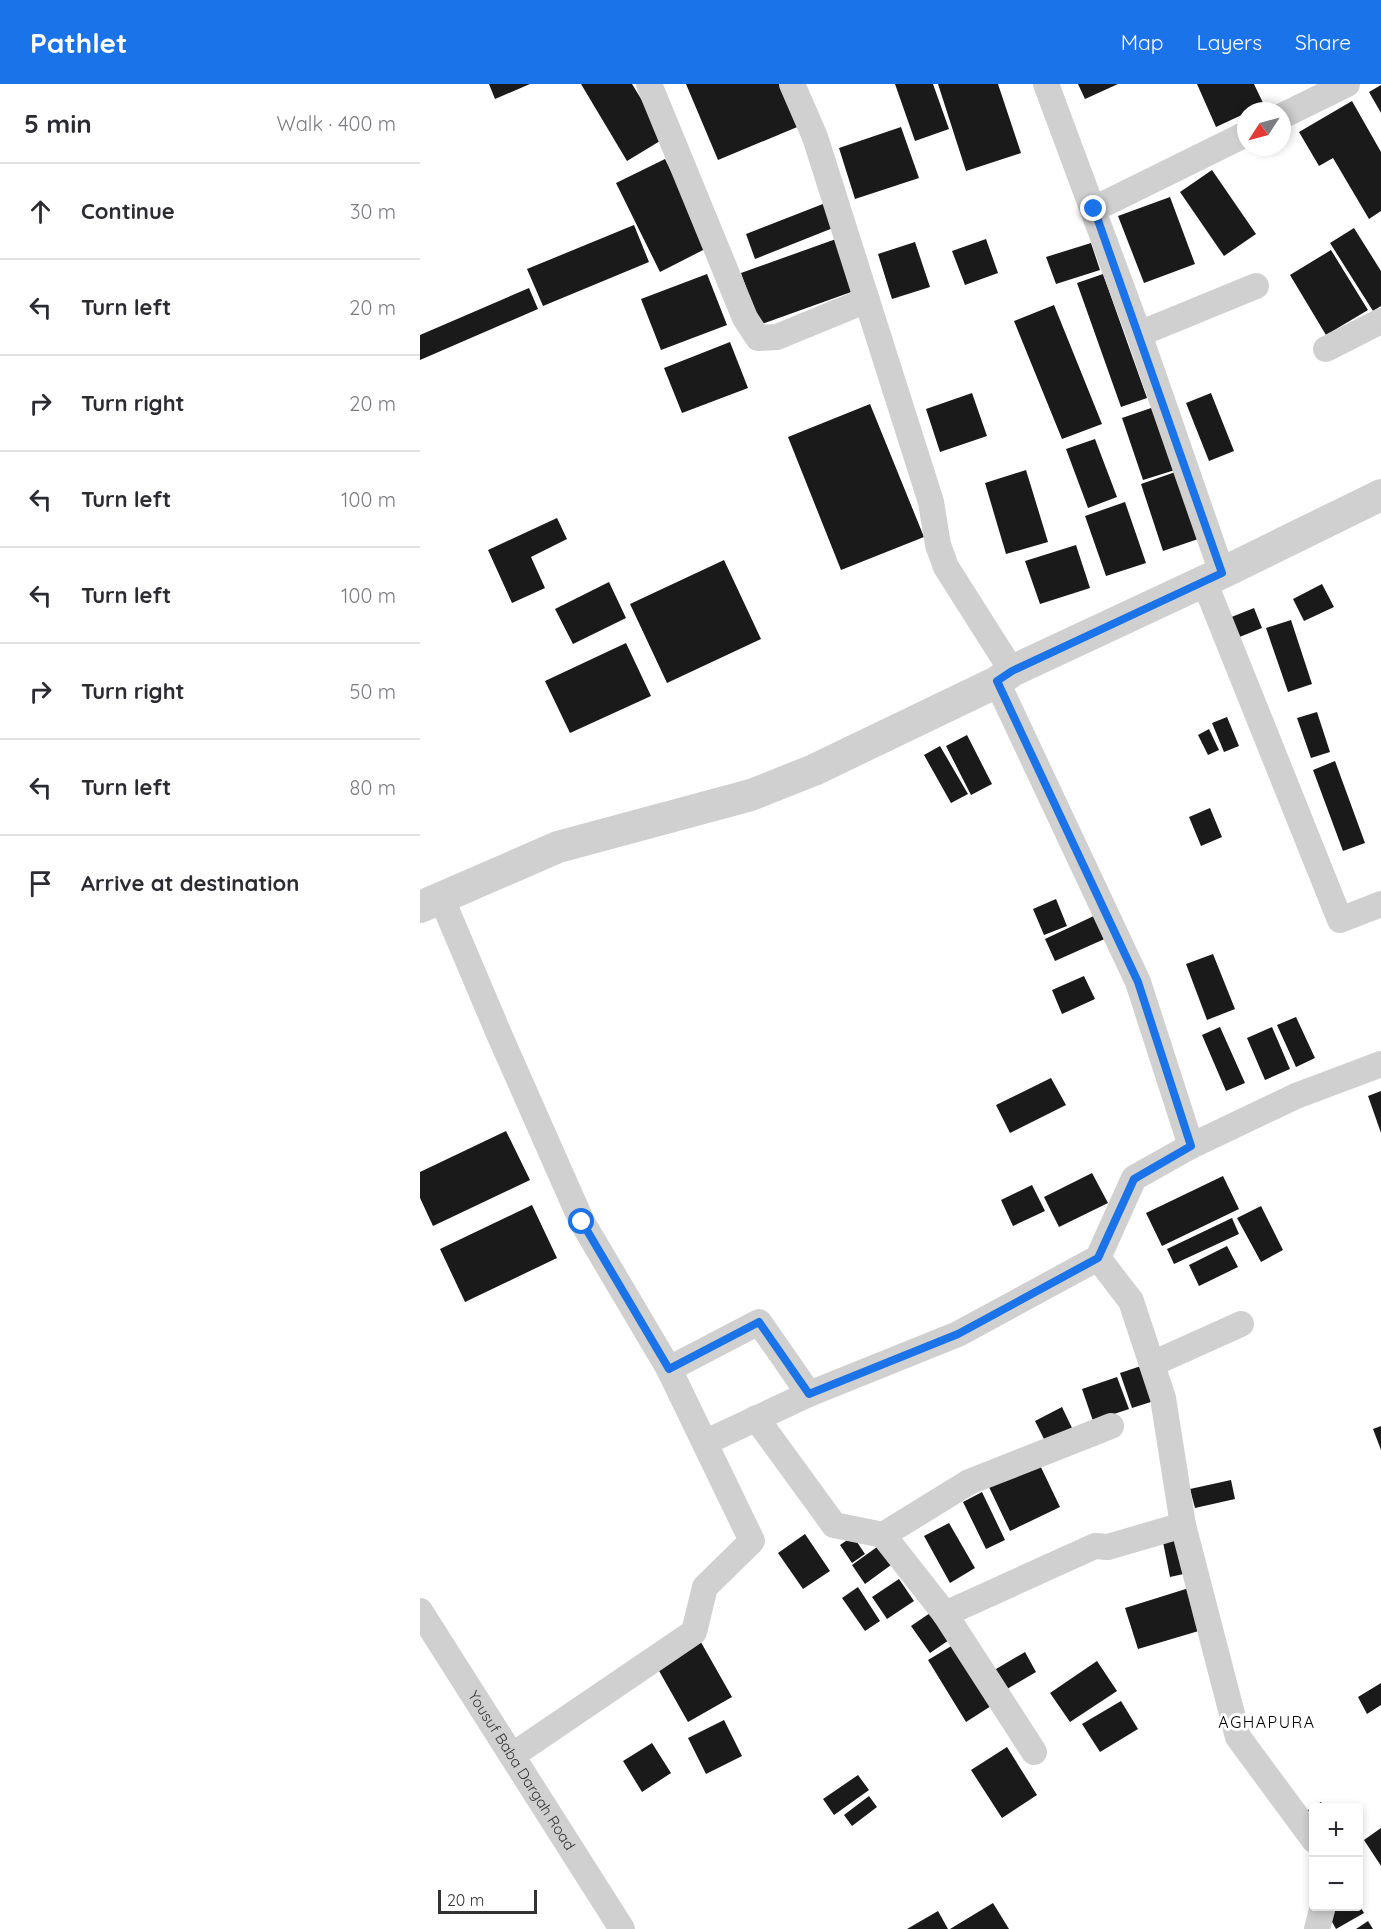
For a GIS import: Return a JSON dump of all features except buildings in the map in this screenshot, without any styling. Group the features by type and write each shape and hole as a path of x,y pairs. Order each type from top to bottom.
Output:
{"street":[{"path":"649,84 745,318 758,338 777,337 867,300"},
{"path":"792,84 815,137 867,300 931,502 939,545 946,567 1005,676 1138,982 1191,1146"},
{"path":"1046,84 1139,334 1213,577 1340,920 1381,904"},
{"path":"1291,112 1347,84"},
{"path":"1094,209 1237,138"},
{"path":"1139,334 1256,286"},
{"path":"1326,349 1381,321"},
{"path":"513,1755 694,1632 705,1587 752,1541 669,1369 582,1222 499,1034 430,902 558,847 751,795 804,774 1381,495"},
{"path":"706,1442 809,1394 958,1334 1098,1258 1134,1179 1191,1146 1296,1096 1381,1064"},
{"path":"1098,1258 1131,1301 1163,1398 1183,1525 1238,1737 1309,1833"},
{"path":"669,1369 759,1322 809,1394"},
{"path":"1152,1364 1241,1324"},
{"path":"756,1418 834,1525 883,1535 945,1614 1034,1752"},
{"path":"883,1535 969,1482 1112,1426"},
{"path":"945,1614 1095,1546 1108,1547 1183,1525"},
{"name":"Yousuf Baba Dargah Road","path":"420,1611 622,1929"},
{"path":"1317,1929 1322,1911"}],"district":[{"name":"AGHAPURA","path":"1267,1722"}],"route":[{"path":"582,1222 669,1369 759,1322 809,1394 958,1334 1098,1258 1134,1179 1191,1146 1138,982 997,681 1012,671 1222,573 1094,209"}]}
